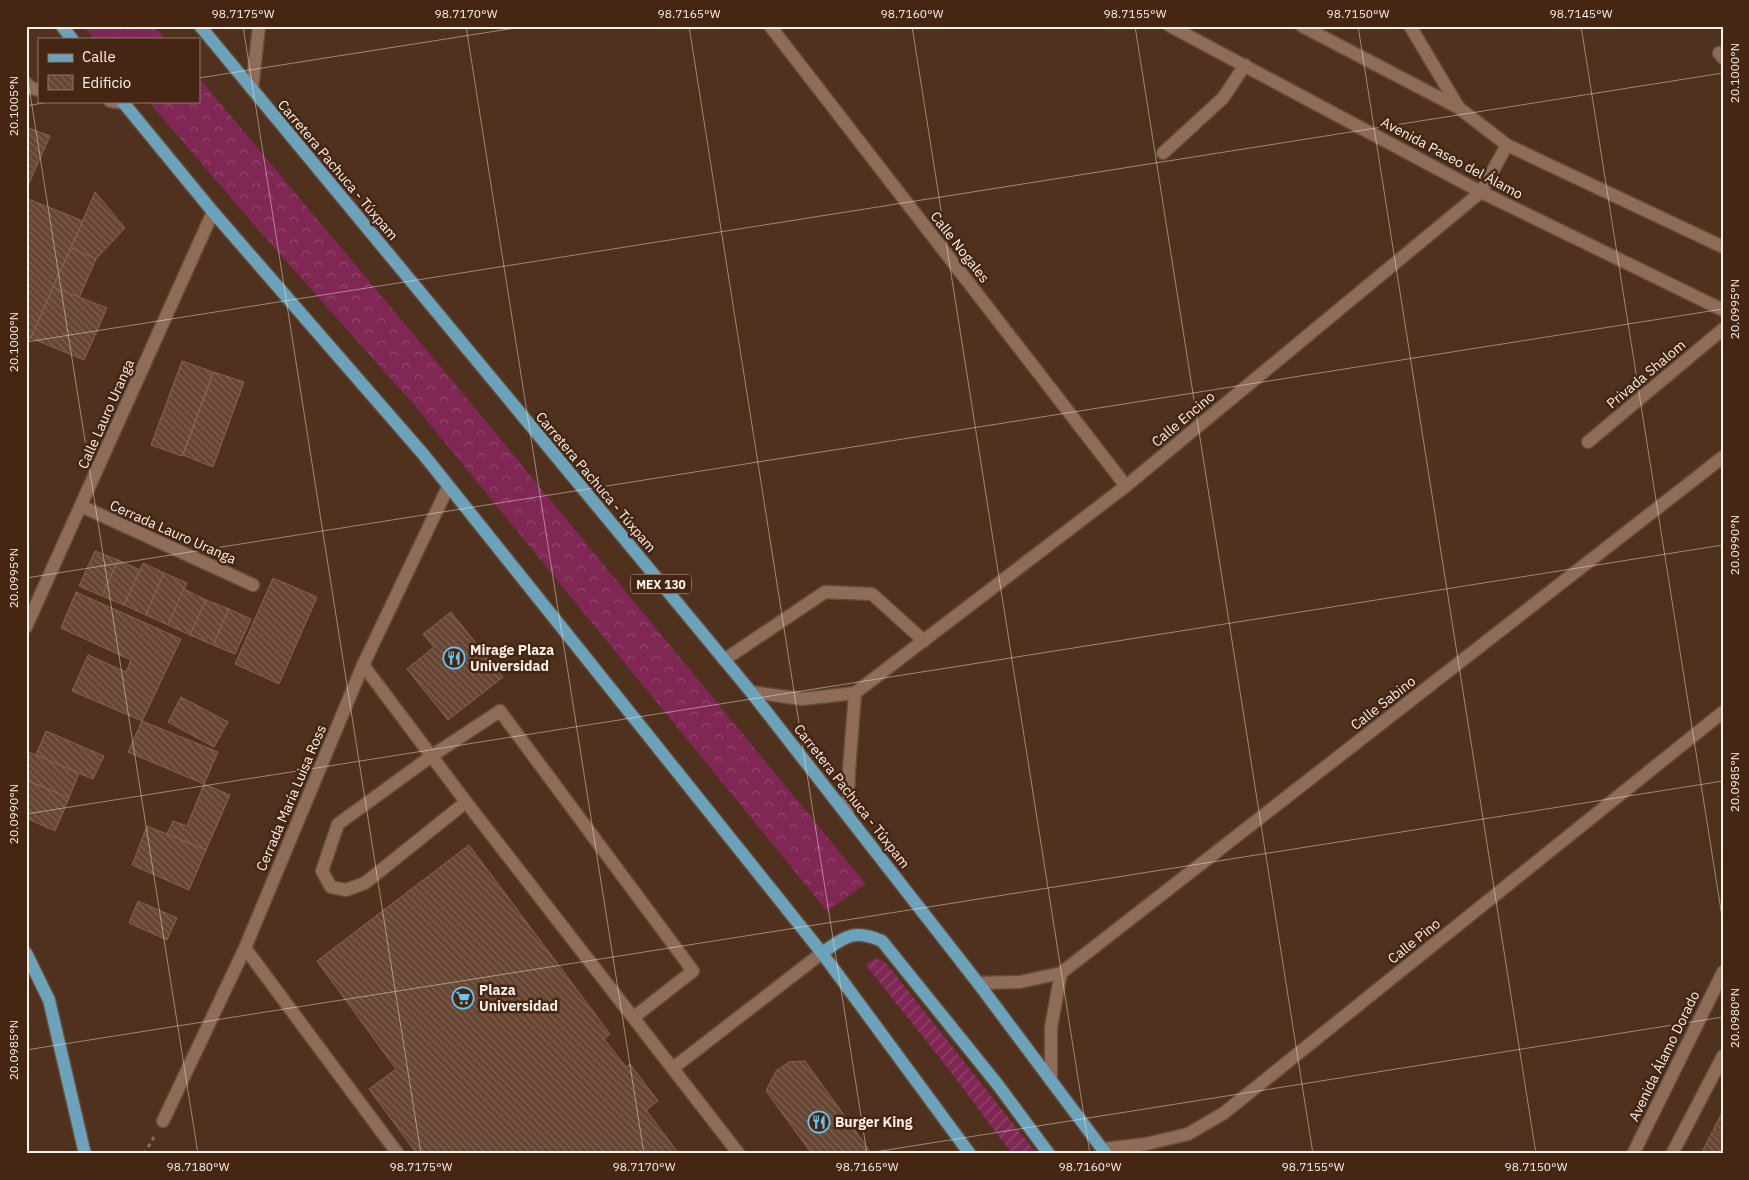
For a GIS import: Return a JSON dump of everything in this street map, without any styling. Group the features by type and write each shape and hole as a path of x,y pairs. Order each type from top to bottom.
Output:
{"main road":[{"path":"62,26 71,38"},
{"name":"Carretera Pachuca - Túxpam","path":"200,26 751,692 978,983 1105,1151"},
{"path":"123,102 213,212 423,454 822,953 970,1154"},
{"path":"822,953 844,938 864,934 882,941 998,1086 1049,1154"},
{"path":"26,953 49,1000 85,1154"}],"street":[{"path":"252,89 259,26"},
{"name":"Calle Nogales","path":"770,26 1126,486"},
{"name":"Avenida Paseo del Álamo","path":"1170,26 1481,192 1723,310"},
{"path":"1302,26 1459,108 1507,145 1723,247"},
{"path":"1410,26 1459,108"},
{"path":"1163,153 1223,98 1245,65"},
{"path":"26,83 31,88 38,90"},
{"name":"Calle Encino","path":"856,694 1126,486 1481,192 1507,145"},
{"name":"Calle Lauro Uranga","path":"26,627 213,212"},
{"name":"Privada Shalom","path":"1588,442 1723,329"},
{"name":"Calle Sabino","path":"978,983 1020,982 1061,972 1723,457"},
{"name":"Cerrada María Luisa Ross","path":"163,1121 245,948 363,665 448,487"},
{"name":"Cerrada Lauro Uranga","path":"80,506 253,585"},
{"path":"724,660 825,592 872,594 924,641"},
{"path":"363,665 433,755 466,802 739,1154"},
{"path":"751,692 802,699 856,694 848,771 848,815"},
{"path":"466,802 364,883 346,890 331,888 322,870 338,824 433,755 500,711 693,971 634,1018"},
{"name":"Calle Pino","path":"1105,1151 1188,1134 1224,1113 1723,712"},
{"path":"245,948 398,1154"},
{"path":"672,1068 822,953"},
{"path":"1051,1081 1050,1027 1061,972"},
{"name":"Avenida Álamo Dorado","path":"1633,1154 1723,972"},
{"path":"1672,1154 1723,1056"}],"green space":[{"path":"83,26 154,26 164,38 93,38"},
{"path":"200,79 456,385 866,884 827,911 415,406 255,226 149,102 200,102"},
{"path":"876,958 886,963 1037,1154 1012,1154 950,1071 865,964"}],"building":[{"path":"26,127 50,136 26,190"},
{"path":"95,192 125,228 96,259 71,248"},
{"path":"26,198 83,221 26,348"},
{"path":"71,248 96,259 79,298 53,287"},
{"path":"53,287 107,308 84,360 31,338"},
{"path":"182,361 213,372 182,456 151,445"},
{"path":"214,372 244,382 213,467 183,455"},
{"path":"95,551 118,560 102,596 79,586"},
{"path":"118,560 140,570 124,605 102,596"},
{"path":"143,563 164,573 146,615 124,605"},
{"path":"164,573 187,583 168,625 146,615"},
{"path":"273,578 317,597 279,684 235,664"},
{"path":"184,589 206,600 190,635 168,625"},
{"path":"76,592 181,639 142,721 72,691 88,655 126,672 131,660 61,628"},
{"path":"206,600 229,609 213,645 190,635"},
{"path":"229,609 251,619 235,654 213,645"},
{"name":"Mirage Plaza Universidad","path":"451,612 503,677 448,720 407,669 434,647 423,634"},
{"path":"181,697 228,722 214,747 168,722"},
{"path":"142,721 218,752 204,784 128,752"},
{"path":"46,731 104,756 93,779 36,755"},
{"path":"26,751 79,773 69,798 26,780"},
{"path":"26,780 69,798 55,831 26,818"},
{"path":"204,784 230,795 206,850 167,834 173,821 187,826"},
{"path":"147,826 206,850 189,890 132,865"},
{"name":"Plaza Universidad","path":"469,845 610,1034 604,1039 626,1067 630,1064 658,1101 646,1110 679,1154 417,1154 369,1089 396,1069 317,961"},
{"path":"138,901 177,918 167,940 129,923"},
{"name":"Burger King","path":"805,1061 872,1154 812,1154 766,1091 776,1071 789,1062"},
{"path":"1723,1111 1723,1135 1713,1130"},
{"path":"1712,1132 1723,1137 1723,1154 1701,1154"}],"place":[{"name":"Mirage Plaza Universidad","path":"454,658"},
{"name":"Plaza Universidad","path":"463,998"},
{"name":"Burger King","path":"819,1122"}]}
